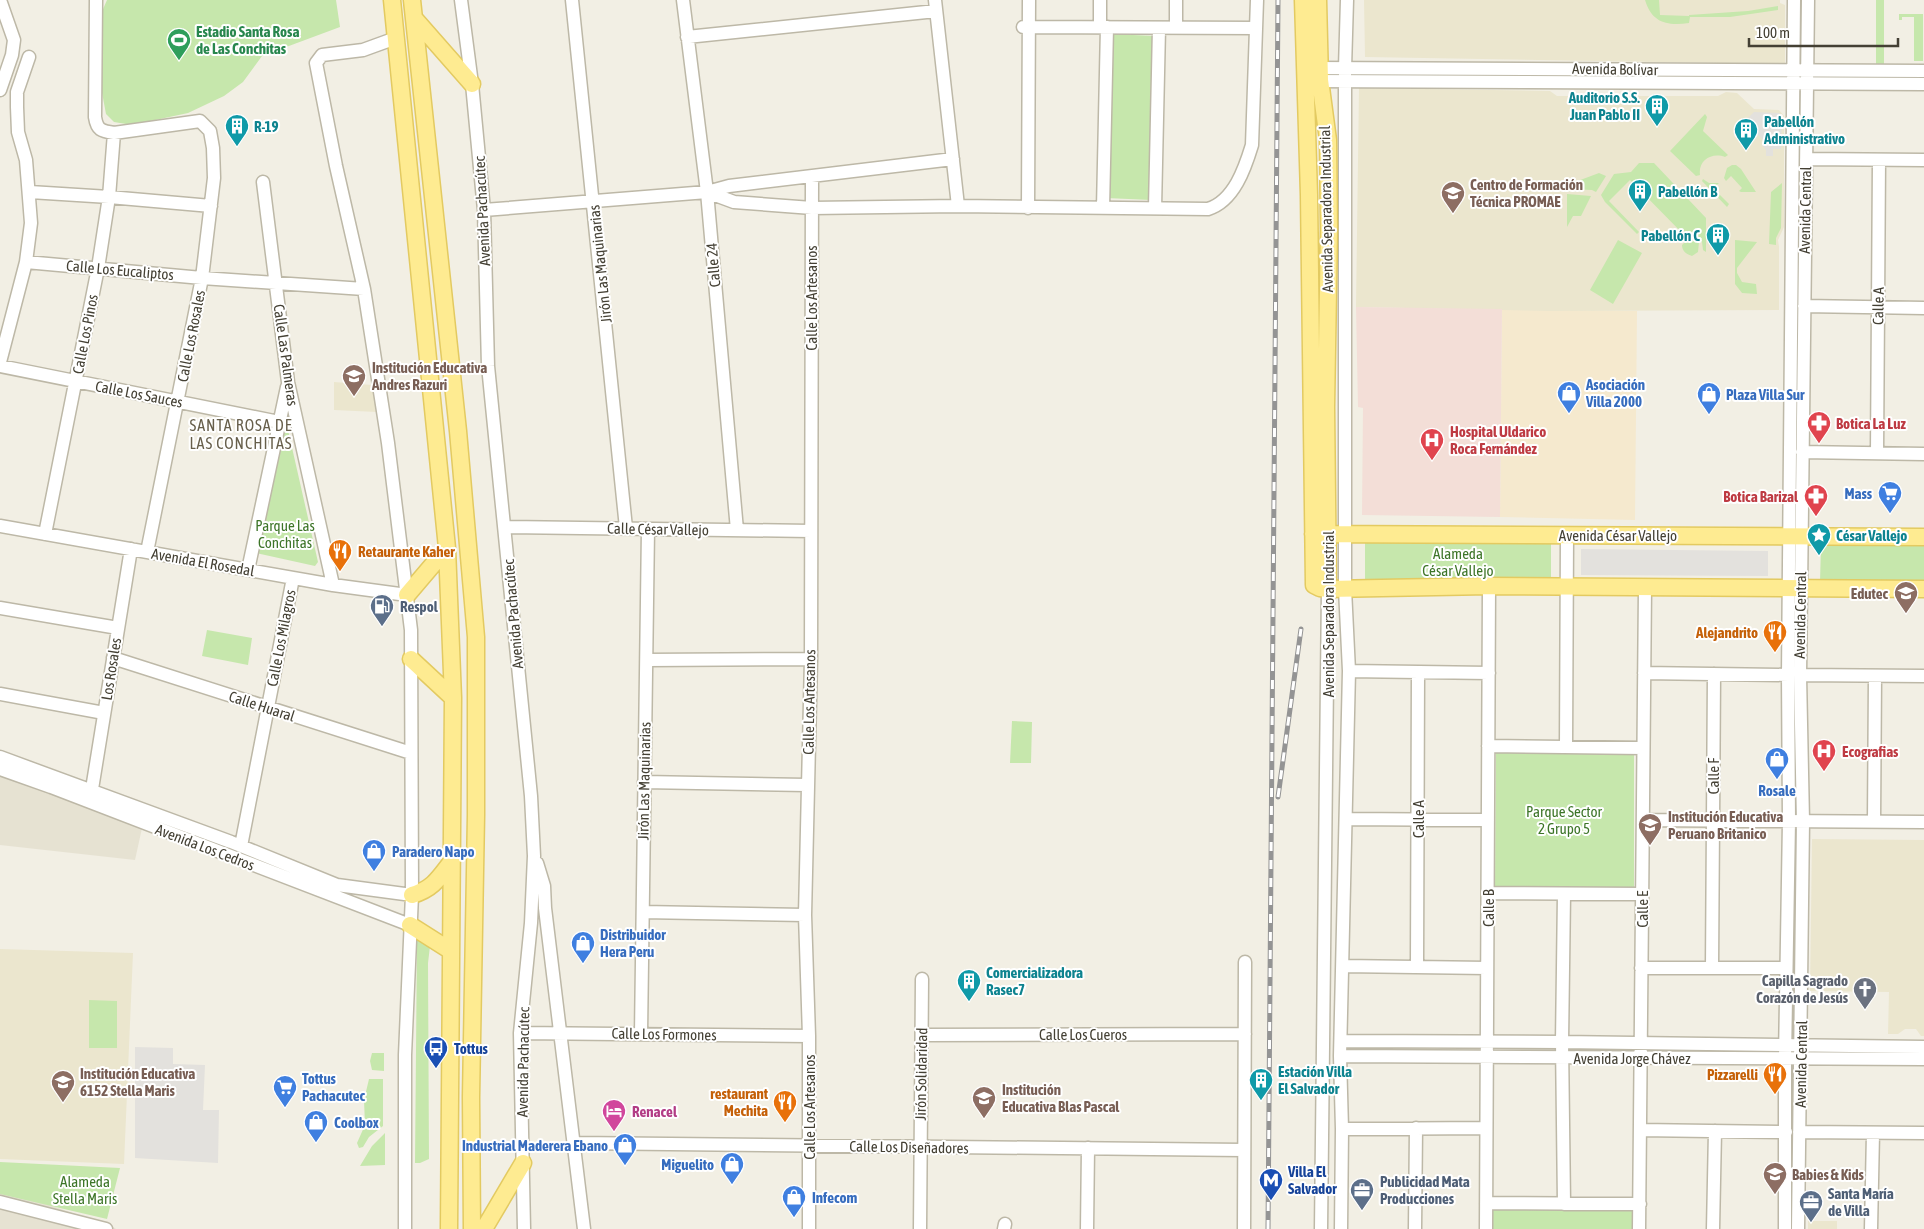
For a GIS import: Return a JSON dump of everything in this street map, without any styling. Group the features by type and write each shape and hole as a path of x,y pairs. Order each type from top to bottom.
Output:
{"main road":[{"path":"392,0 447,548 453,698 449,1229"},
{"path":"412,0 450,358 476,637 476,815 471,1098 472,1229"},
{"name":"Avenida Separadora Industrial","path":"1303,0 1313,74 1328,140 1329,230 1321,587"},
{"name":"Avenida Separadora Industrial","path":"1313,74 1318,0"},
{"path":"414,18 472,84"},
{"path":"428,359 450,358"},
{"name":"Avenida César Vallejo","path":"1321,535 1924,537"},
{"path":"407,595 447,548"},
{"path":"1321,587 1345,589 1489,586 1924,589"},
{"path":"411,659 453,698"},
{"path":"452,815 476,815"},
{"path":"412,895 425,892 452,861"},
{"path":"410,925 451,951"},
{"path":"484,1229 524,1163"}],"street":[{"path":"0,0 14,40 12,55 0,90"},
{"path":"96,0 96,126 101,131 114,132"},
{"name":"Avenida Pachacútec","path":"461,0 472,84 484,210 488,366 531,796 534,856 531,923 520,1033 524,1229"},
{"name":"Jirón Las Maquinarias","path":"572,0 626,528"},
{"name":"Calle 24","path":"683,0 706,192 737,530"},
{"path":"1023,0 1026,27"},
{"path":"1025,208 1026,27 1029,0"},
{"path":"1100,0 1103,27 1103,208"},
{"path":"1176,0 1176,28"},
{"path":"706,192 734,202 812,208 958,206 1208,209 1223,202 1230,192 1247,162 1252,145 1257,0"},
{"name":"Avenida Separadora Industrial","path":"1341,1229 1342,1129 1340,1056 1349,672 1345,589 1345,74 1347,0"},
{"name":"Avenida Central","path":"1785,1229 1786,1132 1784,1058 1795,588 1794,0"},
{"name":"Avenida Central","path":"1795,536 1802,452 1808,0"},
{"path":"687,37 935,6 958,206"},
{"path":"1026,27 1256,28"},
{"path":"1155,208 1159,28"},
{"path":"396,38 363,50 322,55 316,62 336,166 364,289 388,443 411,630 412,895 405,1064 406,1229"},
{"path":"0,362 26,262 32,224 26,160 18,132 17,92 29,57"},
{"name":"Avenida Bolívar","path":"1313,74 1808,77 1924,71"},
{"name":"Avenida Bolívar","path":"1808,77 1924,84"},
{"name":"Calle Los Rosales","path":"114,132 200,121 210,131 213,148 214,178 202,278 147,552"},
{"name":"Calle Los Pinos","path":"45,534 98,268 109,197 114,132"},
{"path":"484,210 706,192 730,186 953,159"},
{"path":"1806,160 1924,160"},
{"name":"Calle A","path":"1877,453 1879,160"},
{"name":"Calle Los Artesanos","path":"809,1229 809,1036 805,915 811,660 812,176"},
{"name":"Calle Las Palmeras","path":"263,182 288,382 333,585"},
{"path":"30,192 211,206"},
{"name":"Calle Los Eucaliptos","path":"26,262 202,278 364,289"},
{"path":"1804,306 1924,308"},
{"name":"Calle Los Sauces","path":"0,366 279,422"},
{"path":"248,570 288,382"},
{"path":"1802,452 1924,454"},
{"name":"Avenida El Rosedal","path":"0,526 333,585 407,595"},
{"name":"Calle César Vallejo","path":"505,527 811,531"},
{"name":"Jirón Las Maquinarias","path":"641,1034 648,529"},
{"path":"1566,747 1567,535"},
{"name":"Los Rosales","path":"92,789 130,549"},
{"name":"Calle Los Milagros","path":"241,846 293,578"},
{"name":"Calle B","path":"1486,1229 1489,586"},
{"name":"Avenida Separadora Industrial","path":"1321,587 1321,1229"},
{"name":"Calle E","path":"1639,1229 1644,588"},
{"path":"0,608 118,628"},
{"name":"Calle Huaral","path":"113,658 411,753"},
{"path":"646,660 811,660"},
{"path":"1349,672 1489,673"},
{"name":"Calle A","path":"1417,966 1418,672"},
{"path":"1644,674 1924,676"},
{"name":"Calle F","path":"1712,968 1714,674"},
{"name":"Avenida Central","path":"1794,675 1803,821 1798,1229"},
{"path":"1874,822 1875,676"},
{"path":"0,694 104,713"},
{"path":"1488,746 1643,748"},
{"name":"Avenida Los Cedros","path":"0,757 92,789 337,885 412,895"},
{"name":"Avenida Los Cedros","path":"0,770 50,787 410,925"},
{"path":"644,782 807,785"},
{"path":"1346,819 1488,820"},
{"path":"1643,820 1924,822"},
{"path":"534,856 544,886 545,908 584,1229"},
{"path":"383,915 386,892"},
{"path":"1488,893 1642,894"},
{"path":"1564,894 1562,1042 1564,1204"},
{"path":"642,912 805,915"},
{"path":"1244,1229 1243,1150 1246,962"},
{"path":"1343,966 1487,968"},
{"path":"1641,968 1786,968"},
{"name":"Jirón Solidaridad","path":"920,1229 922,979"},
{"name":"Calle Los Formones","path":"520,1033 809,1036"},
{"name":"Calle Los Cueros","path":"922,1035 1245,1034"},
{"name":"Avenida Jorge Chávez","path":"1341,1041 1785,1045 1801,1052 1924,1059"},
{"name":"Avenida Jorge Chávez","path":"1340,1056 1784,1058 1801,1052 1924,1047"},
{"path":"1415,1229 1416,1128"},
{"path":"1342,1129 1486,1128"},
{"path":"1640,1130 1786,1132"},
{"path":"1712,1229 1714,1131"},
{"path":"1799,1132 1924,1133"},
{"path":"1871,1229 1873,1133"},
{"name":"Calle Los Diseñadores","path":"575,1143 1243,1150"},
{"path":"1087,1229 1088,1148"},
{"path":"0,1202 106,1229"},
{"path":"1486,1203 1640,1204"}],"shaded area":[{"path":"1364,0 1780,0 1780,3 1785,5 1785,64 1365,57"},
{"path":"1359,88 1550,91 1557,96 1718,96 1726,92 1737,93 1754,109 1779,110 1784,116 1784,227 1778,240 1779,310 1549,311 1356,307"},
{"path":"1754,112 1779,113 1782,116 1781,149 1773,149 1773,156 1766,156 1766,150 1762,145 1765,142 1745,121"},
{"name":"Hospital Uldarico Roca Fernández","path":"1356,307 1502,309 1500,517 1362,515 1363,408 1358,407"},
{"name":"Asociación Villa 2000","path":"1502,309 1637,311 1635,520 1500,517"},
{"name":"Institución Educativa Andres Razuri","path":"334,382 372,385 377,412 334,410"},
{"path":"1581,549 1768,551 1768,576 1581,575"},
{"path":"0,759 146,810 135,860 0,845"},
{"path":"1812,839 1924,840 1924,1036 1921,1036 1916,1029 1905,1029 1898,1034 1888,1034 1889,992 1810,991"},
{"name":"Institución Educativa 6152 Stella Maris","path":"0,949 133,953 124,1164 0,1159"},
{"path":"135,1047 173,1048 173,1064 205,1065 203,1110 219,1110 218,1163 135,1158"},
{"path":"0,1188 113,1227 116,1229 0,1229"},
{"path":"1808,1221 1837,1221 1837,1229 1808,1229"}],"green space":[{"name":"Estadio Santa Rosa de Las Conchitas","path":"107,0 336,0 340,27 262,56 243,82 224,96 188,113 132,125 114,122 106,114 100,82 100,16"},
{"path":"1645,0 1659,0 1660,15 1689,16 1748,11 1778,6 1778,10 1730,17 1690,17 1689,23 1674,24 1656,18 1648,8"},
{"path":"1876,0 1884,0 1884,64 1876,64"},
{"path":"1899,14 1923,14 1923,61 1914,61 1914,17 1902,17 1902,20 1899,20"},
{"path":"1111,34 1155,36 1151,200 1106,198"},
{"path":"1705,114 1707,117 1703,131 1728,155 1725,157 1715,156 1707,158 1701,165 1700,175 1696,176 1670,151"},
{"path":"1639,163 1654,163 1706,218 1706,252 1703,250 1702,242 1699,242 1698,252 1692,256 1685,252 1682,245 1688,239 1630,180 1609,201 1639,232 1637,234 1605,202 1601,195 1614,174 1631,172"},
{"path":"1736,165 1741,169 1756,192 1739,191 1742,188 1731,176 1726,181 1724,178 1727,168"},
{"path":"1599,173 1606,176 1596,192 1592,190 1567,189 1567,185"},
{"path":"1703,179 1709,183 1719,183 1713,188 1729,204 1727,207 1702,181"},
{"path":"1782,183 1781,228 1776,238 1776,245 1769,244 1771,192"},
{"path":"1567,194 1591,196 1581,216 1573,216 1567,227"},
{"path":"1618,240 1642,253 1613,304 1590,290"},
{"path":"1735,240 1757,242 1737,268 1737,273 1742,282 1756,284 1757,294 1742,293 1735,284"},
{"name":"Parque Las Conchitas","path":"281,428 288,430 318,562 315,566 256,553"},
{"name":"Alameda César Vallejo","path":"1365,543 1551,544 1551,581 1365,580"},
{"path":"1821,545 1924,546 1924,583 1820,582"},
{"path":"207,630 252,638 248,665 202,656"},
{"path":"1012,721 1032,722 1031,763 1010,763"},
{"name":"Parque Sector 2 Grupo 5","path":"1496,751 1634,753 1634,889 1495,888"},
{"path":"417,940 430,946 428,963 429,1159 420,1163 415,1163"},
{"path":"89,1000 117,1001 117,1048 89,1048"},
{"path":"372,1053 384,1053 384,1071 372,1070 370,1061"},
{"path":"369,1079 383,1079 383,1126 369,1137 363,1147 359,1148 357,1143 365,1125 364,1100"},
{"path":"385,1133 385,1165 360,1166 372,1146"},
{"name":"Alameda Stella Maris","path":"0,1162 120,1168 107,1219 0,1194"},
{"path":"1493,1207 1634,1209 1634,1229 1493,1229"}],"railway":[{"path":"1268,1229 1278,0"},
{"path":"1278,797 1301,629"}],"place":[{"name":"Estadio Santa Rosa de Las Conchitas","path":"179,61"},
{"name":"Auditorio S.S. Juan Pablo II","path":"1657,127"},
{"name":"R-19","path":"237,147"},
{"name":"Pabellón Administrativo","path":"1746,151"},
{"name":"Pabellón B","path":"1640,212"},
{"name":"Centro de Formación Técnica PROMAE","path":"1453,214"},
{"name":"Pabellón C","path":"1718,256"},
{"name":"Institución Educativa Andres Razuri","path":"354,397"},
{"name":"Asociación Villa 2000","path":"1569,414"},
{"name":"Plaza Villa Sur","path":"1709,415"},
{"name":"Botica La Luz","path":"1819,444"},
{"name":"Hospital Uldarico Roca Fernández","path":"1432,461"},
{"name":"Mass","path":"1890,514"},
{"name":"Botica Barizal","path":"1816,517"},
{"name":"César Vallejo","path":"1819,556"},
{"name":"Retaurante Kaher","path":"340,572"},
{"name":"Edutec","path":"1906,614"},
{"name":"Respol","path":"382,627"},
{"name":"Alejandrito","path":"1775,653"},
{"name":"Ecografias","path":"1824,772"},
{"name":"Rosale","path":"1777,780"},
{"name":"Institución Educativa Peruano Britanico","path":"1650,846"},
{"name":"Paradero Napo","path":"374,872"},
{"name":"Distribuidor Hera Peru","path":"583,964"},
{"name":"Comercializadora Rasec7","path":"969,1002"},
{"name":"Capilla Sagrado Corazón de Jesús","path":"1865,1010"},
{"name":"Tottus","path":"436,1069"},
{"name":"Pizzarelli","path":"1775,1095"},
{"name":"Estación Villa El Salvador","path":"1261,1101"},
{"name":"Institución Educativa 6152 Stella Maris","path":"63,1103"},
{"name":"Tottus Pachacutec","path":"285,1108"},
{"name":"Institución Educativa Blas Pascal","path":"984,1119"},
{"name":"restaurant Mechita","path":"785,1123"},
{"name":"Renacel","path":"614,1132"},
{"name":"Coolbox","path":"316,1143"},
{"name":"Industrial Maderera Ebano","path":"625,1166"},
{"name":"Miguelito","path":"732,1185"},
{"name":"Babies & Kids","path":"1775,1195"},
{"name":"Villa El Salvador","path":"1271,1201"},
{"name":"Publicidad Mata Producciones","path":"1362,1211"},
{"name":"Infecom","path":"794,1218"},
{"name":"Santa María de Villa","path":"1811,1223"}],"district":[{"name":"SANTA ROSA DE LAS CONCHITAS","path":"241,434"}]}
